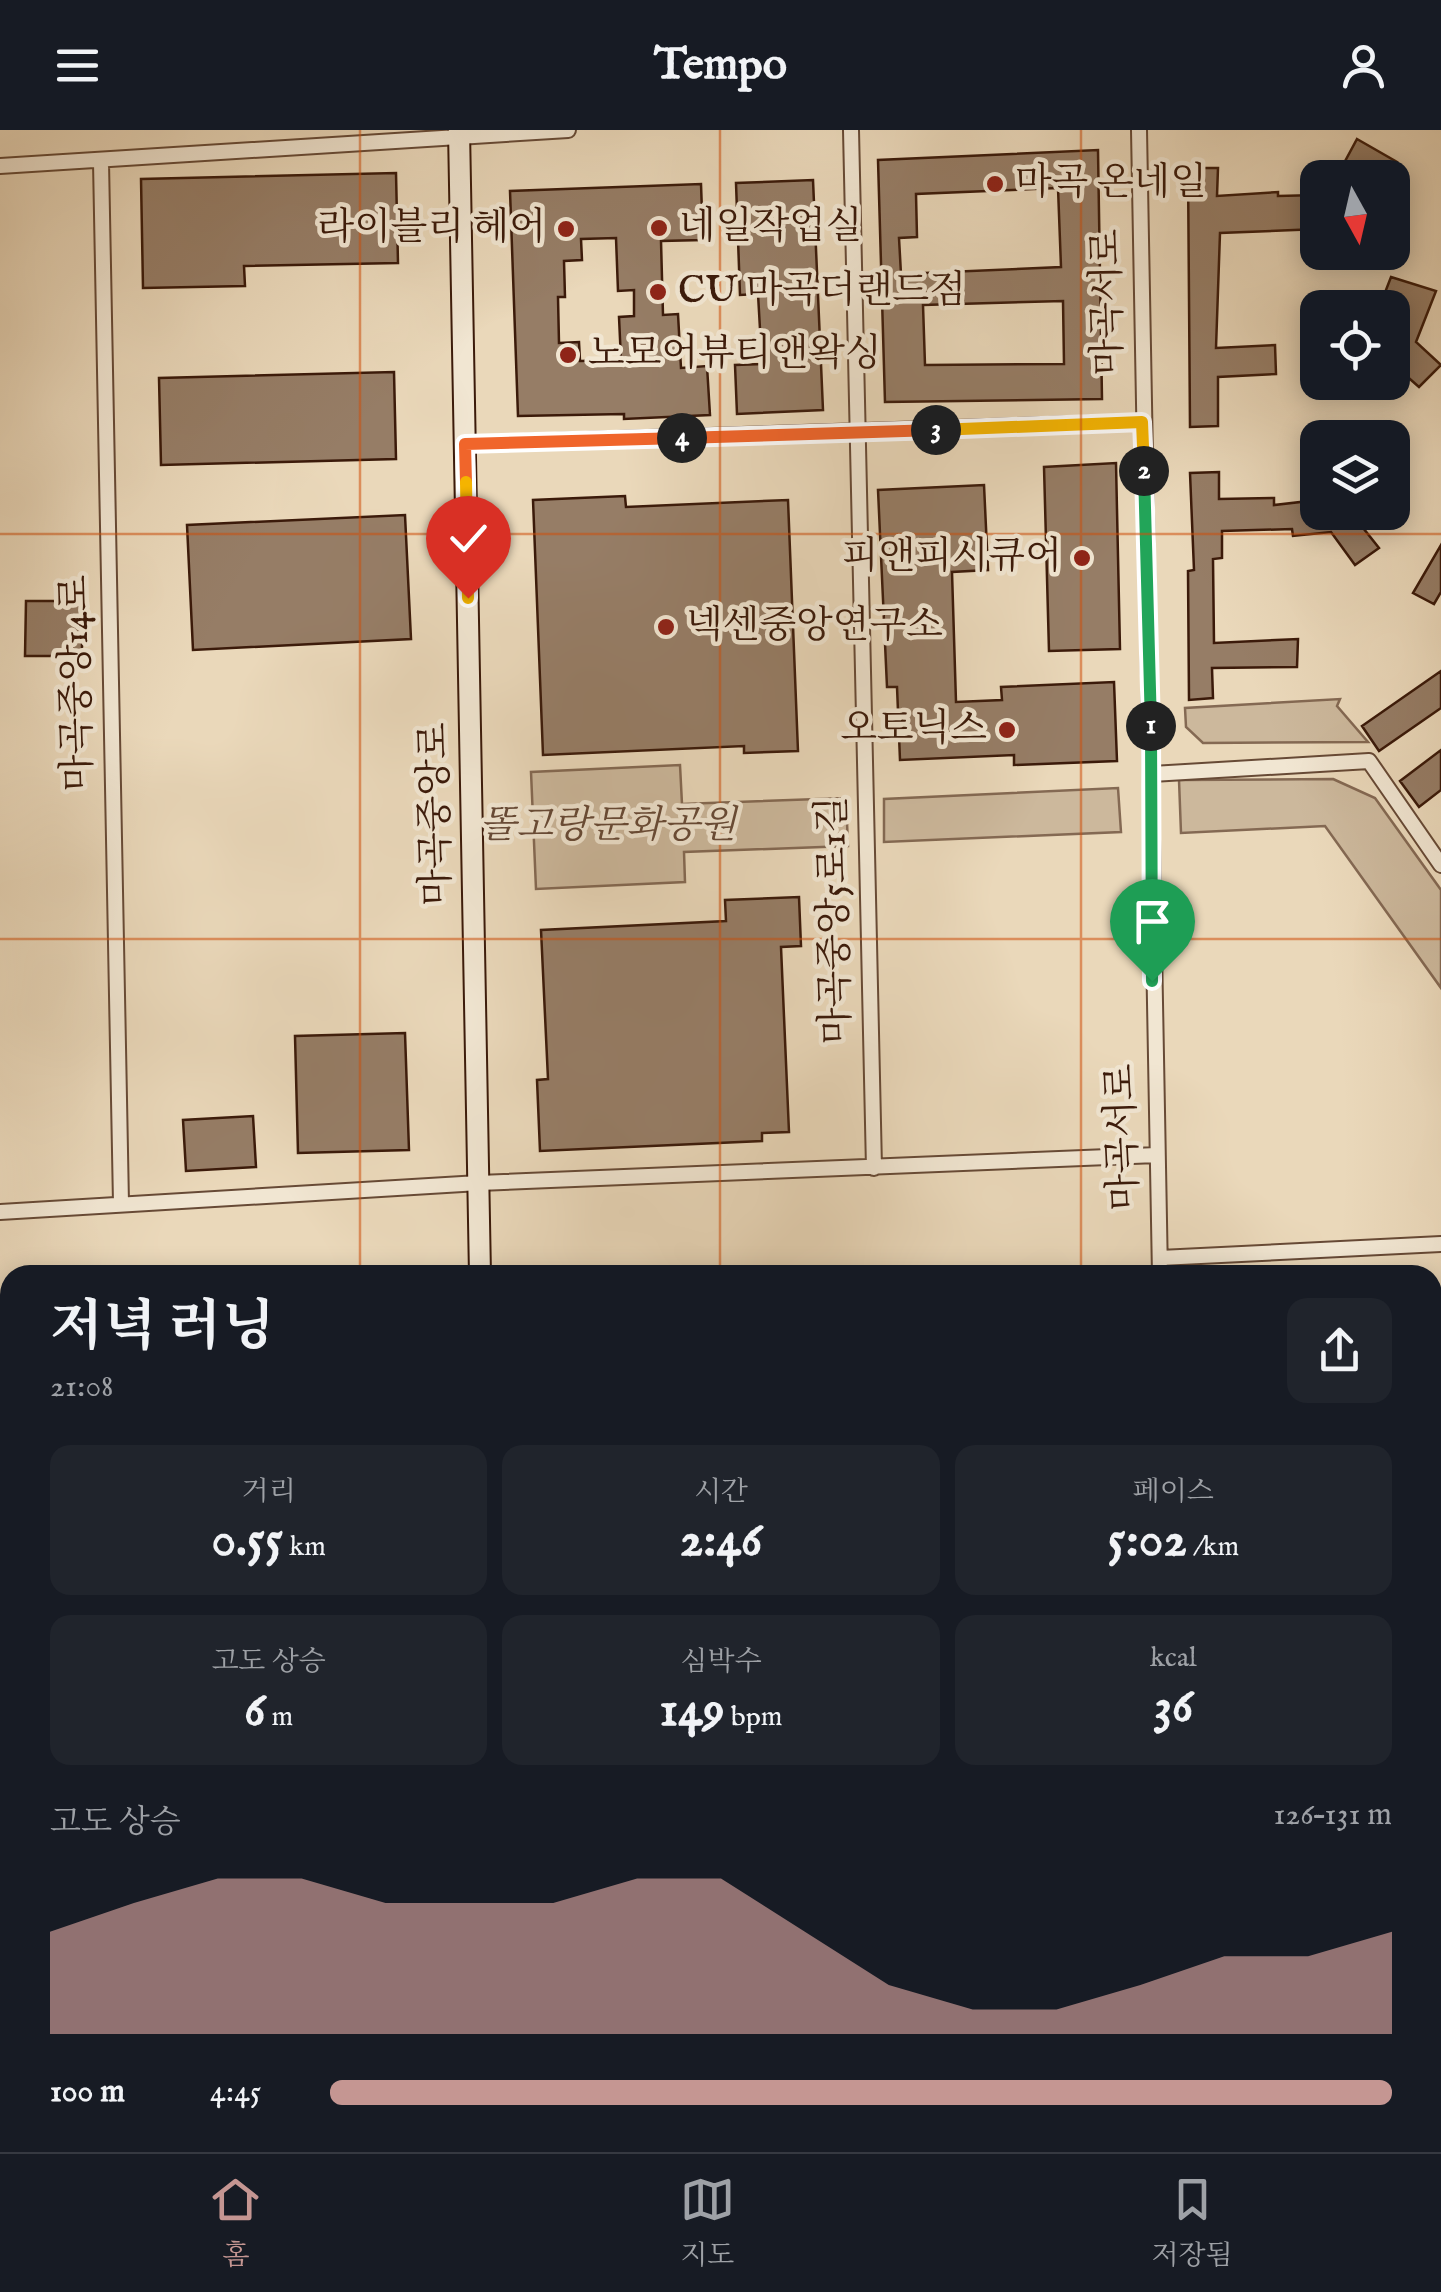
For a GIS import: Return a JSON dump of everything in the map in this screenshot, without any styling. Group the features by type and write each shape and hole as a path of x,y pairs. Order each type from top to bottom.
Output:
{"main road":[{"name":"마곡중앙로","path":"459,133 480,1265"}],"street":[{"path":"0,166 101,162 459,133 568,130"},
{"name":"마곡중앙5로1길","path":"851,130 874,1168"},
{"name":"마곡서로","path":"1140,130 1142,422 1160,1265"},
{"name":"마곡중앙14로","path":"101,162 121,1203"},
{"path":"465,444 1142,422"},
{"path":"1152,774 1369,761 1441,864"},
{"path":"0,1212 479,1183 1157,1155"},
{"name":"마곡서로","path":"1160,1258 1441,1244"}],"green space":[{"path":"1340,699 1337,706 1368,742 1203,743 1186,727 1185,708"},
{"name":"똘고랑문화공원","path":"680,765 682,804 846,798 848,846 684,852 685,882 536,889 531,772"},
{"path":"1333,779 1375,798 1441,890 1441,988 1325,826 1181,833 1179,780"},
{"path":"1118,788 1121,832 884,842 884,799"}],"building":[{"path":"1357,139 1394,160 1346,160"},
{"path":"1098,150 1102,399 885,402 878,160","holes":["1058,188 1061,267 901,274 899,238 917,237 916,194","1063,301 1064,364 925,365 923,305"]},
{"path":"1188,168 1218,168 1217,196 1278,192 1278,196 1300,195 1300,230 1220,233 1216,348 1275,345 1276,374 1218,377 1218,426 1190,427"},
{"path":"396,173 398,263 244,266 245,286 143,288 141,179"},
{"path":"813,180 823,410 737,414 735,365 762,364 758,294 740,295 736,183"},
{"path":"701,184 703,240 661,241 663,315 678,314 681,368 707,366 710,415 624,419 624,414 518,416 510,191","holes":["616,238 618,291 634,290 634,316 619,317 621,360 580,361 579,342 559,343 558,297 565,297 564,261 582,260 581,239"]},
{"path":"1391,277 1436,291 1416,342 1441,365 1419,387 1410,379 1410,290 1386,290"},
{"path":"394,372 396,459 161,465 159,378"},
{"name":"피앤피시큐어","path":"1116,463 1120,649 1049,651 1044,467"},
{"path":"1219,472 1219,499 1274,498 1274,505 1300,502 1300,530 1365,530 1379,548 1355,565 1331,532 1293,536 1292,529 1222,531 1222,558 1213,559 1214,643 1298,639 1297,667 1212,668 1213,698 1189,700 1188,571 1194,570 1190,473"},
{"path":"984,485 988,570 952,572 956,702 1002,700 1001,687 1114,682 1117,761 1014,765 1014,755 900,760 897,687 887,687 878,490"},
{"name":"넥센중앙연구소","path":"625,496 626,507 788,500 798,751 744,753 744,746 543,755 533,500"},
{"path":"405,515 411,639 193,650 187,525"},
{"path":"1441,545 1441,592 1434,604 1413,593"},
{"path":"26,601 82,601 82,656 25,656"},
{"path":"1441,671 1441,708 1379,751 1362,726"},
{"path":"1441,750 1441,790 1419,807 1400,781"},
{"path":"799,897 801,946 781,947 789,1132 762,1133 762,1141 540,1151 537,1080 548,1079 541,930 726,921 725,900"},
{"path":"405,1033 409,1150 298,1153 295,1036"},
{"path":"253,1116 256,1167 186,1171 183,1120"}],"place":[{"name":"마곡 온네일","path":"995,184"},
{"name":"네일작업실","path":"659,228"},
{"name":"라이블리 헤어","path":"566,229"},
{"name":"CU 마곡더랜드점","path":"658,292"},
{"name":"노모어뷰티앤왁싱","path":"568,355"},
{"name":"피앤피시큐어","path":"1082,558"},
{"name":"넥센중앙연구소","path":"666,627"},
{"name":"오토닉스","path":"1007,730"}],"route":[{"path":"468,598 465,444 1142,422 1152,774 1152,981"}]}
